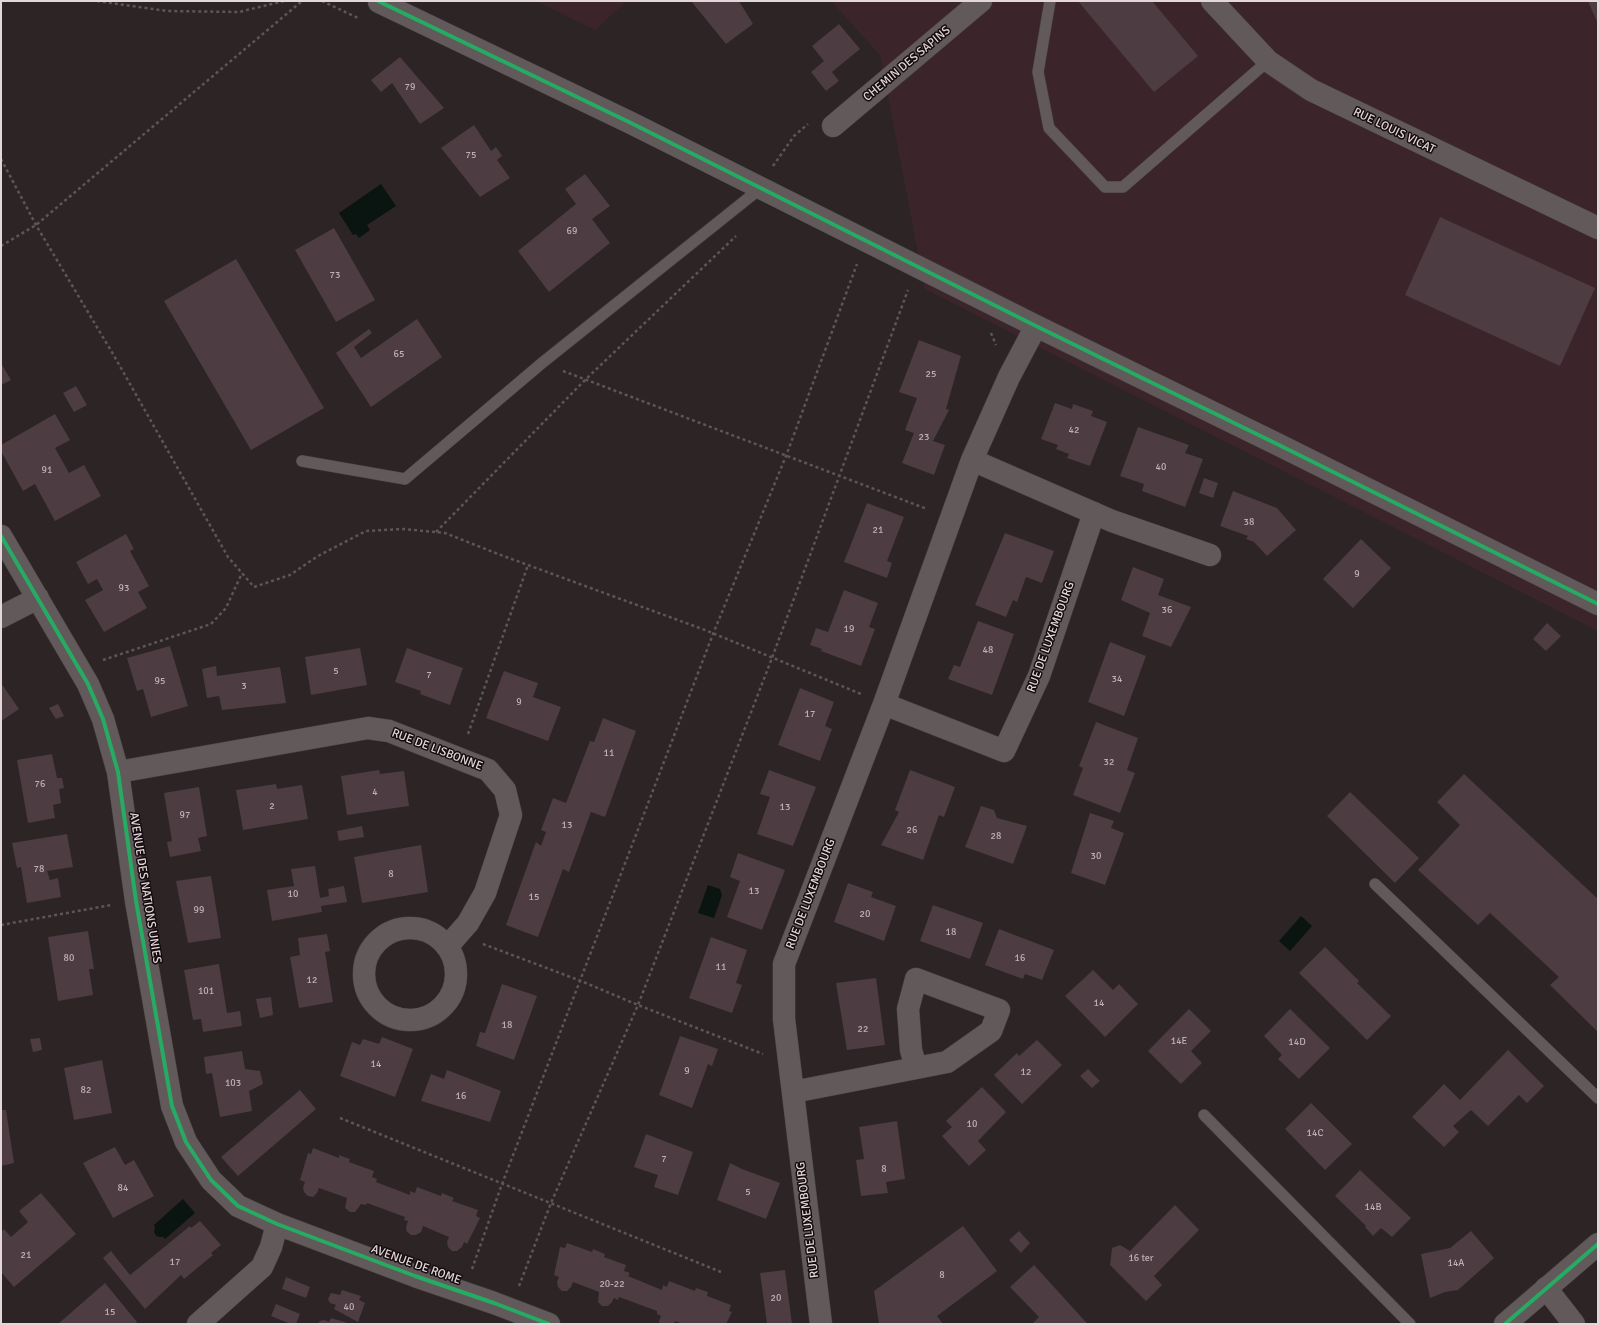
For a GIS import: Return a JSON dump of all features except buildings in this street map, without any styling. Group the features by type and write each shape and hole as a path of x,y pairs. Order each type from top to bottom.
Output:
{"street":[{"name":"CHEMIN DES SAPINS","path":"833,126 981,1"},
{"name":"RUE LOUIS VICAT","path":"1212,1 1268,61 1311,90 1598,228"},
{"path":"380,2 761,188 1598,604"},
{"name":"RUE DE LUXEMBOURG","path":"821,1324 784,1019 784,964 884,704 972,460 1008,377 1036,326"},
{"path":"972,460 1112,522 1210,555"},
{"name":"RUE DE LUXEMBOURG","path":"884,704 1004,751 1039,676 1094,514"},
{"name":"AVENUE DES NATIONS UNIES","path":"1,536 88,684 103,719 118,772 136,901 172,1106 186,1142 211,1180 238,1206 277,1224"},
{"path":"1,617 38,598"},
{"name":"RUE DE LISBONNE","path":"118,772 368,728 389,731 488,770 505,790 511,815 485,893 468,923 452,941"},
{"path":"405,928 421,930 452,941 456,975 453,989 446,1002 436,1012 423,1018 409,1020 395,1018 382,1011 372,1000 365,987 364,971 368,955 376,942 390,933 405,928"},
{"path":"793,1092 947,1062 991,1031 999,1010 916,979 908,1009 911,1050 916,1068"},
{"path":"198,1324 262,1267 271,1247 277,1224"},
{"name":"AVENUE DE ROME","path":"277,1224 549,1324"},
{"path":"1505,1324 1598,1244"},
{"path":"1546,1288 1574,1324"}],"lane":[{"path":"1050,1 1038,72 1049,128 1105,187 1123,187 1268,61"},
{"path":"302,461 405,479 542,363 761,188"},
{"path":"1375,884 1598,1098"},
{"path":"1204,1115 1410,1324"}],"path":[{"path":"98,1 167,11 239,12 284,1"},
{"path":"1,246 36,225 302,1"},
{"path":"761,188 782,151 794,136 816,117 833,126"},
{"path":"1,159 36,225 113,354 228,557 254,587 290,575 318,556 366,531 403,529 445,533 713,634 884,704"},
{"path":"436,532 585,380 740,232"},
{"path":"463,1292 502,1184 713,634 786,456 858,261"},
{"path":"510,1309 551,1204 638,1005 772,658 838,475 910,284"},
{"path":"989,327 1008,377"},
{"path":"542,363 951,517"},
{"path":"459,758 528,565"},
{"path":"78,668 211,624 226,608 242,573"},
{"path":"1,925 136,901"},
{"path":"452,941 581,981 790,1065"},
{"path":"340,1118 721,1272"}],"shaded area":[{"path":"536,1 627,1 595,30"},
{"path":"831,1 1598,1 1598,631 925,289 880,55"},
{"path":"381,184 396,206 367,225 370,230 359,238 356,234 353,235 339,213"},
{"path":"708,885 720,889 722,895 714,918 698,913"},
{"path":"1301,916 1312,926 1290,951 1279,941"},
{"path":"183,1199 195,1213 165,1239 163,1237 156,1236 154,1232 154,1225"}],"cycle path":[{"path":"378,1 631,123 1036,326 1598,604"},
{"path":"1,536 88,684 103,719 118,772 136,901 172,1106 186,1142 211,1180 238,1206 277,1224 549,1324"},
{"path":"1505,1324 1598,1244"}]}
